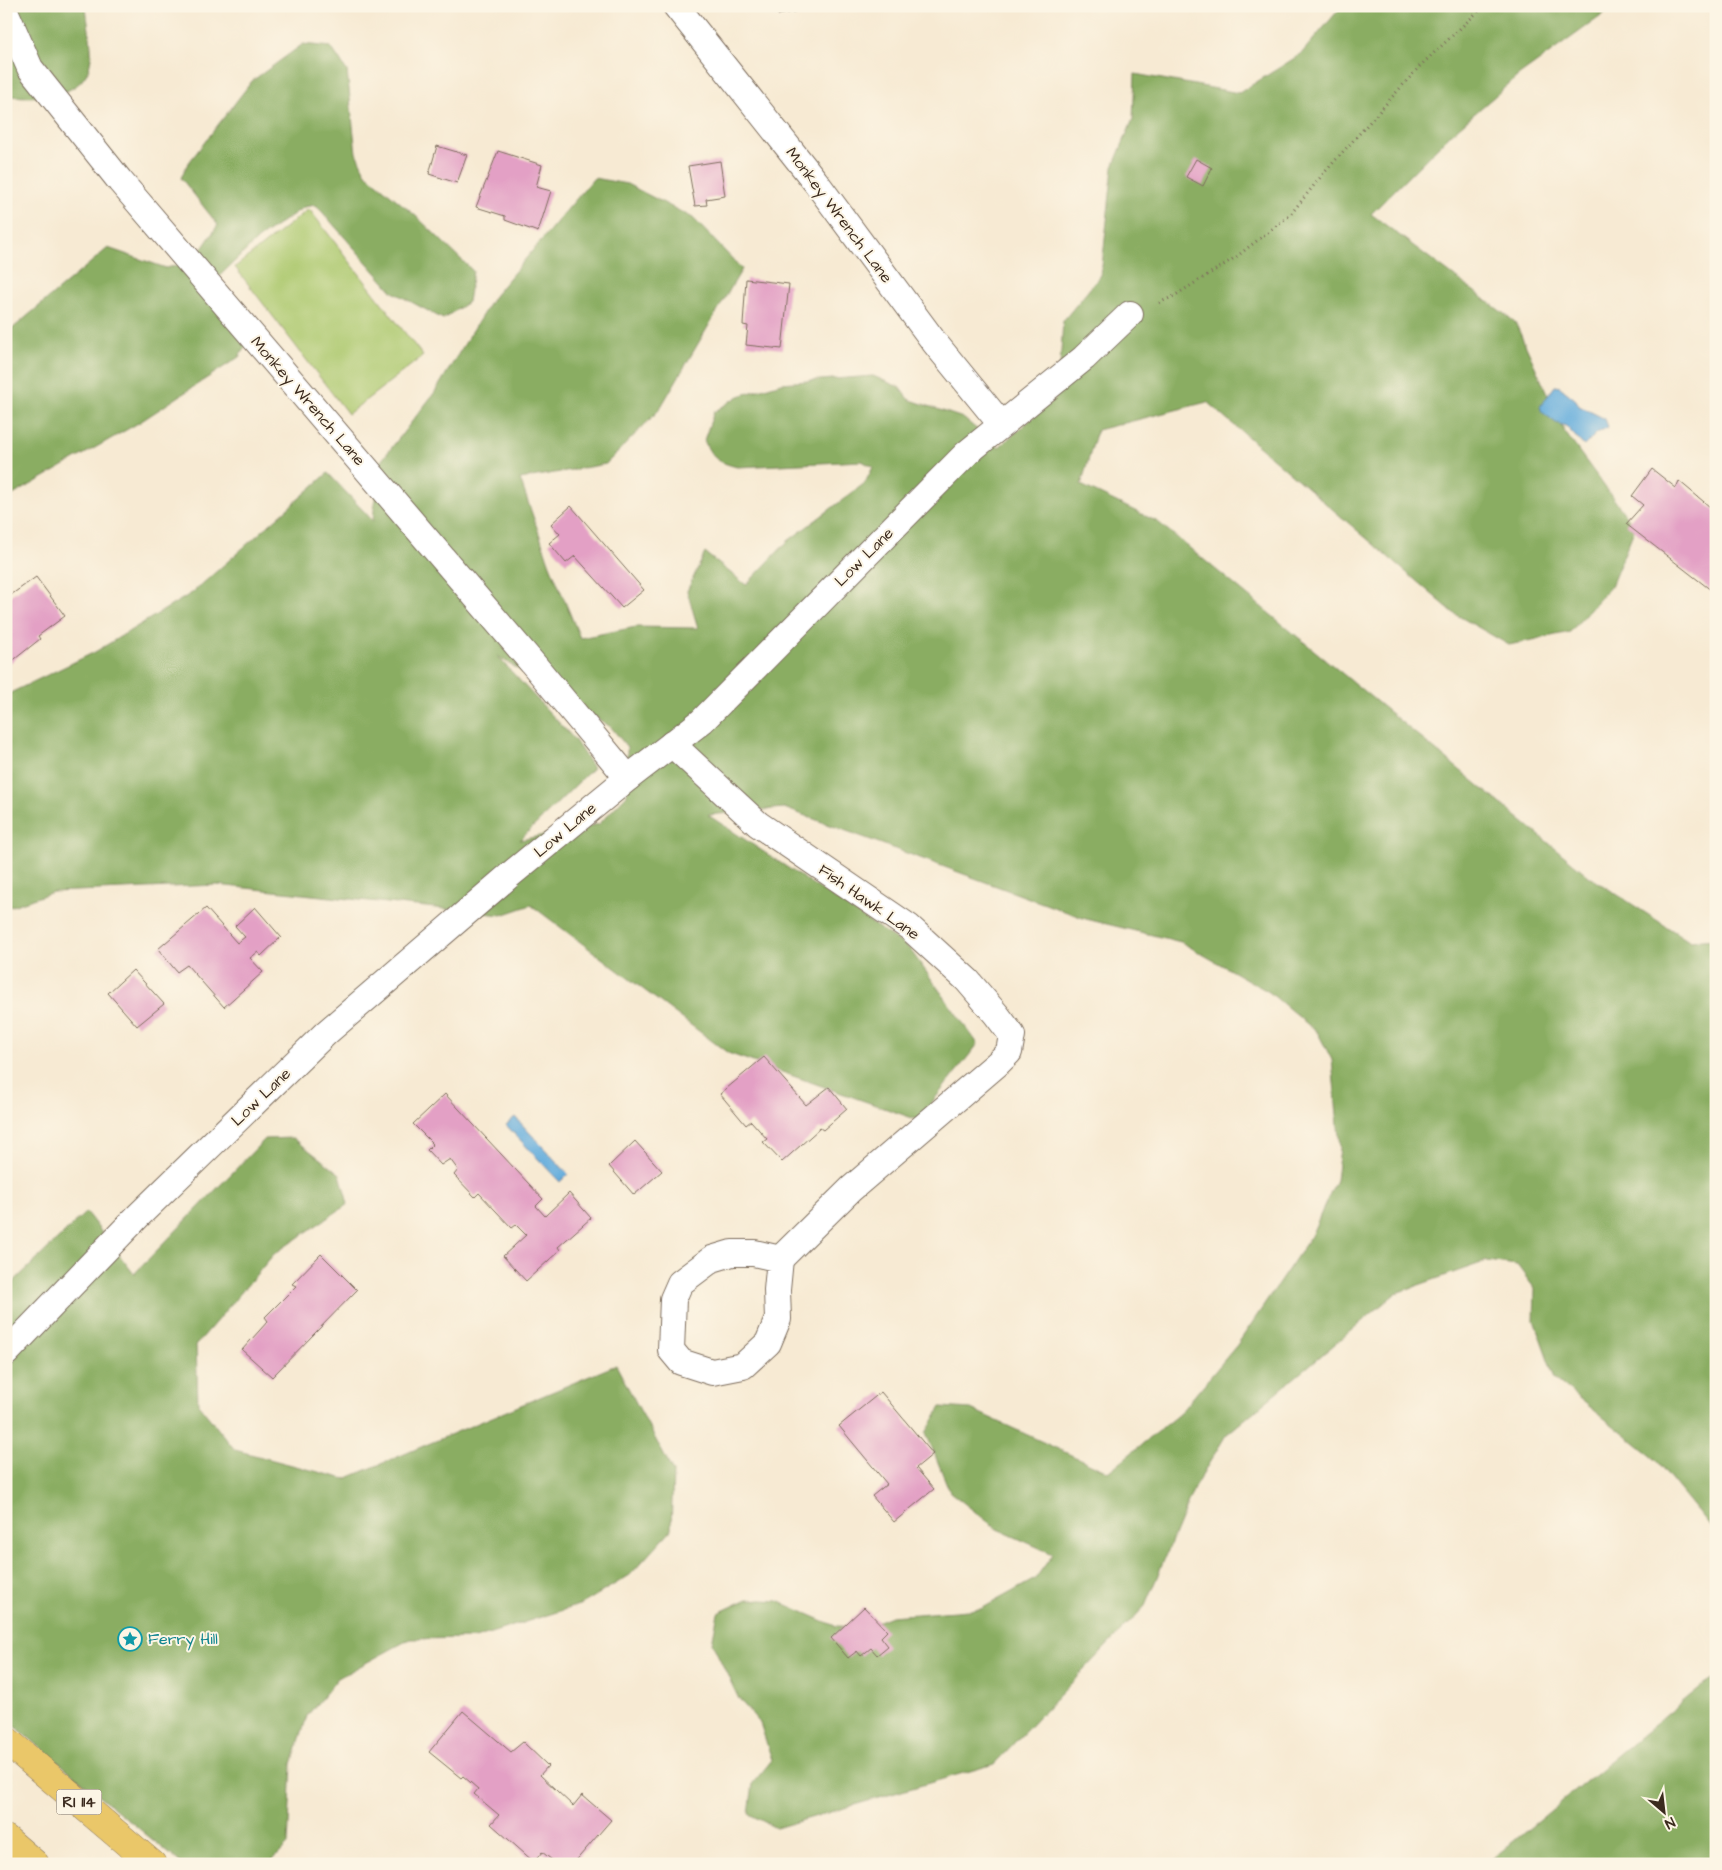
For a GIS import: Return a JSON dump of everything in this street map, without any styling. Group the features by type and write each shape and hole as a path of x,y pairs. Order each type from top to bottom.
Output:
{"main road":[{"name":"RI 114","path":"6,1740 152,1864"},
{"path":"6,1840 35,1864"}],"street":[{"name":"Monkey Wrench Lane","path":"676,6 815,181 934,343 1000,424"},
{"name":"Monkey Wrench Lane","path":"6,13 30,68 120,180 535,666 628,778"},
{"name":"Low Lane","path":"6,1353 137,1217 326,1033 511,874 628,778 702,722 967,453 1000,424 1084,358 1130,314"},
{"name":"Fish Hawk Lane","path":"672,744 758,824 909,927 967,980 1012,1035 1009,1052 997,1064 851,1189 780,1259"},
{"path":"754,1252 780,1259 777,1290 778,1319 768,1343 743,1366 712,1372 681,1362 671,1350 673,1298 680,1283 712,1258 732,1253 754,1252"}],"path":[{"path":"1130,314 1174,296 1236,258 1290,215 1420,66 1484,6"}],"green space":[{"path":"6,6 86,6 91,57 88,71 81,82 71,89 46,96 6,96"},
{"path":"1342,6 1615,6 1518,76 1452,133 1371,214 1515,322 1564,431 1635,528 1611,586 1570,632 1509,645 1455,614 1207,402 1097,430 1081,485 1158,522 1590,877 1689,941 1716,939 1716,1534 1654,1458 1555,1379 1534,1320 1535,1289 1517,1265 1487,1261 1396,1293 1226,1435 1194,1488 1145,1606 994,1764 776,1828 749,1814 753,1783 772,1760 760,1723 739,1699 712,1643 718,1613 748,1599 778,1601 835,1626 864,1627 891,1616 981,1609 1035,1579 1053,1554 997,1529 950,1492 926,1433 941,1407 971,1409 1108,1472 1179,1414 1237,1345 1311,1236 1336,1180 1340,1148 1332,1060 1318,1033 1269,992 1181,942 1086,919 784,808 708,815 909,948 978,1044 918,1120 728,1053 531,905 502,915 217,885 53,892 6,908 6,695 95,652 192,593 328,473 373,521 378,465 435,392 494,296 594,178 627,184 693,218 742,269 659,410 606,464 520,479 550,565 580,638 636,627 698,628 687,591 705,553 746,585 788,541 865,483 873,467 862,461 737,467 725,463 713,456 704,440 714,412 739,396 781,383 873,376 899,387 908,399 963,418 999,447 1058,396 1063,321 1101,275 1113,167 1133,119 1135,74 1239,93 1301,54","holes":["497,656 611,727 627,747 627,795 599,824 520,840 593,768 574,739"]},
{"path":"303,44 331,47 347,71 356,153 366,174 416,216 473,271 468,302 443,319 393,292 316,205 304,207 259,238 207,288 251,337 239,357 140,422 6,499 6,334 108,248 166,268 193,262 218,225 181,178 187,165 252,81"},
{"path":"309,209 423,356 348,414 235,267"},
{"path":"293,1138 340,1174 348,1204 274,1254 196,1345 198,1404 235,1450 345,1479 616,1365 673,1472 671,1530 630,1575 582,1604 475,1638 410,1639 338,1678 307,1716 292,1764 288,1845 269,1864 182,1864 6,1719 6,1289 86,1212 134,1274 265,1139"},
{"path":"1716,1677 1716,1864 1486,1864 1703,1685"}],"water":[{"path":"1555,386 1560,387 1576,400 1579,406 1605,419 1608,427 1597,433 1584,446 1566,426 1556,423 1542,412 1541,405"},
{"path":"515,1117 568,1174 560,1182 506,1125"}],"building":[{"path":"777,6 819,6 819,7 778,15"},
{"path":"437,146 467,155 457,183 429,174"},
{"path":"498,151 542,165 536,187 551,191 538,232 505,220 505,216 476,207"},
{"path":"1196,159 1212,168 1203,186 1186,177"},
{"path":"720,161 725,196 706,199 707,205 695,206 688,166"},
{"path":"746,279 789,284 782,349 746,345 748,326 743,325"},
{"path":"1652,469 1676,488 1679,481 1716,512 1716,594 1626,524 1643,505 1632,496"},
{"path":"571,506 644,590 622,608 575,556 566,563 549,543 560,534 551,524"},
{"path":"36,577 65,616 38,636 40,639 6,666 6,594 8,597"},
{"path":"255,907 281,937 261,956 258,952 250,958 263,972 224,1007 187,965 177,972 158,949 206,908 237,943 245,937 235,926"},
{"path":"133,970 164,1004 137,1026 108,993"},
{"path":"764,1057 806,1105 829,1087 847,1109 823,1130 820,1128 782,1162 763,1142 767,1139 751,1121 746,1125 720,1094"},
{"path":"445,1094 543,1199 536,1206 545,1216 569,1193 591,1218 558,1247 560,1250 526,1281 503,1256 526,1235 516,1225 512,1228 479,1193 475,1197 454,1175 458,1170 450,1159 441,1165 427,1150 433,1144 413,1124"},
{"path":"635,1141 662,1171 634,1195 609,1166"},
{"path":"321,1254 357,1290 272,1377 242,1350 268,1321 265,1317 296,1286 292,1284"},
{"path":"881,1392 933,1454 916,1468 934,1489 894,1522 872,1496 887,1484 839,1426"},
{"path":"864,1607 887,1631 881,1637 888,1646 877,1655 871,1648 861,1656 857,1651 848,1658 831,1638"},
{"path":"463,1711 511,1752 523,1742 548,1766 540,1775 573,1806 582,1795 611,1820 573,1864 557,1864 542,1852 534,1862 491,1824 499,1815 474,1794 478,1789 429,1752"}],"place":[{"name":"Ferry Hill","path":"130,1639"}]}
